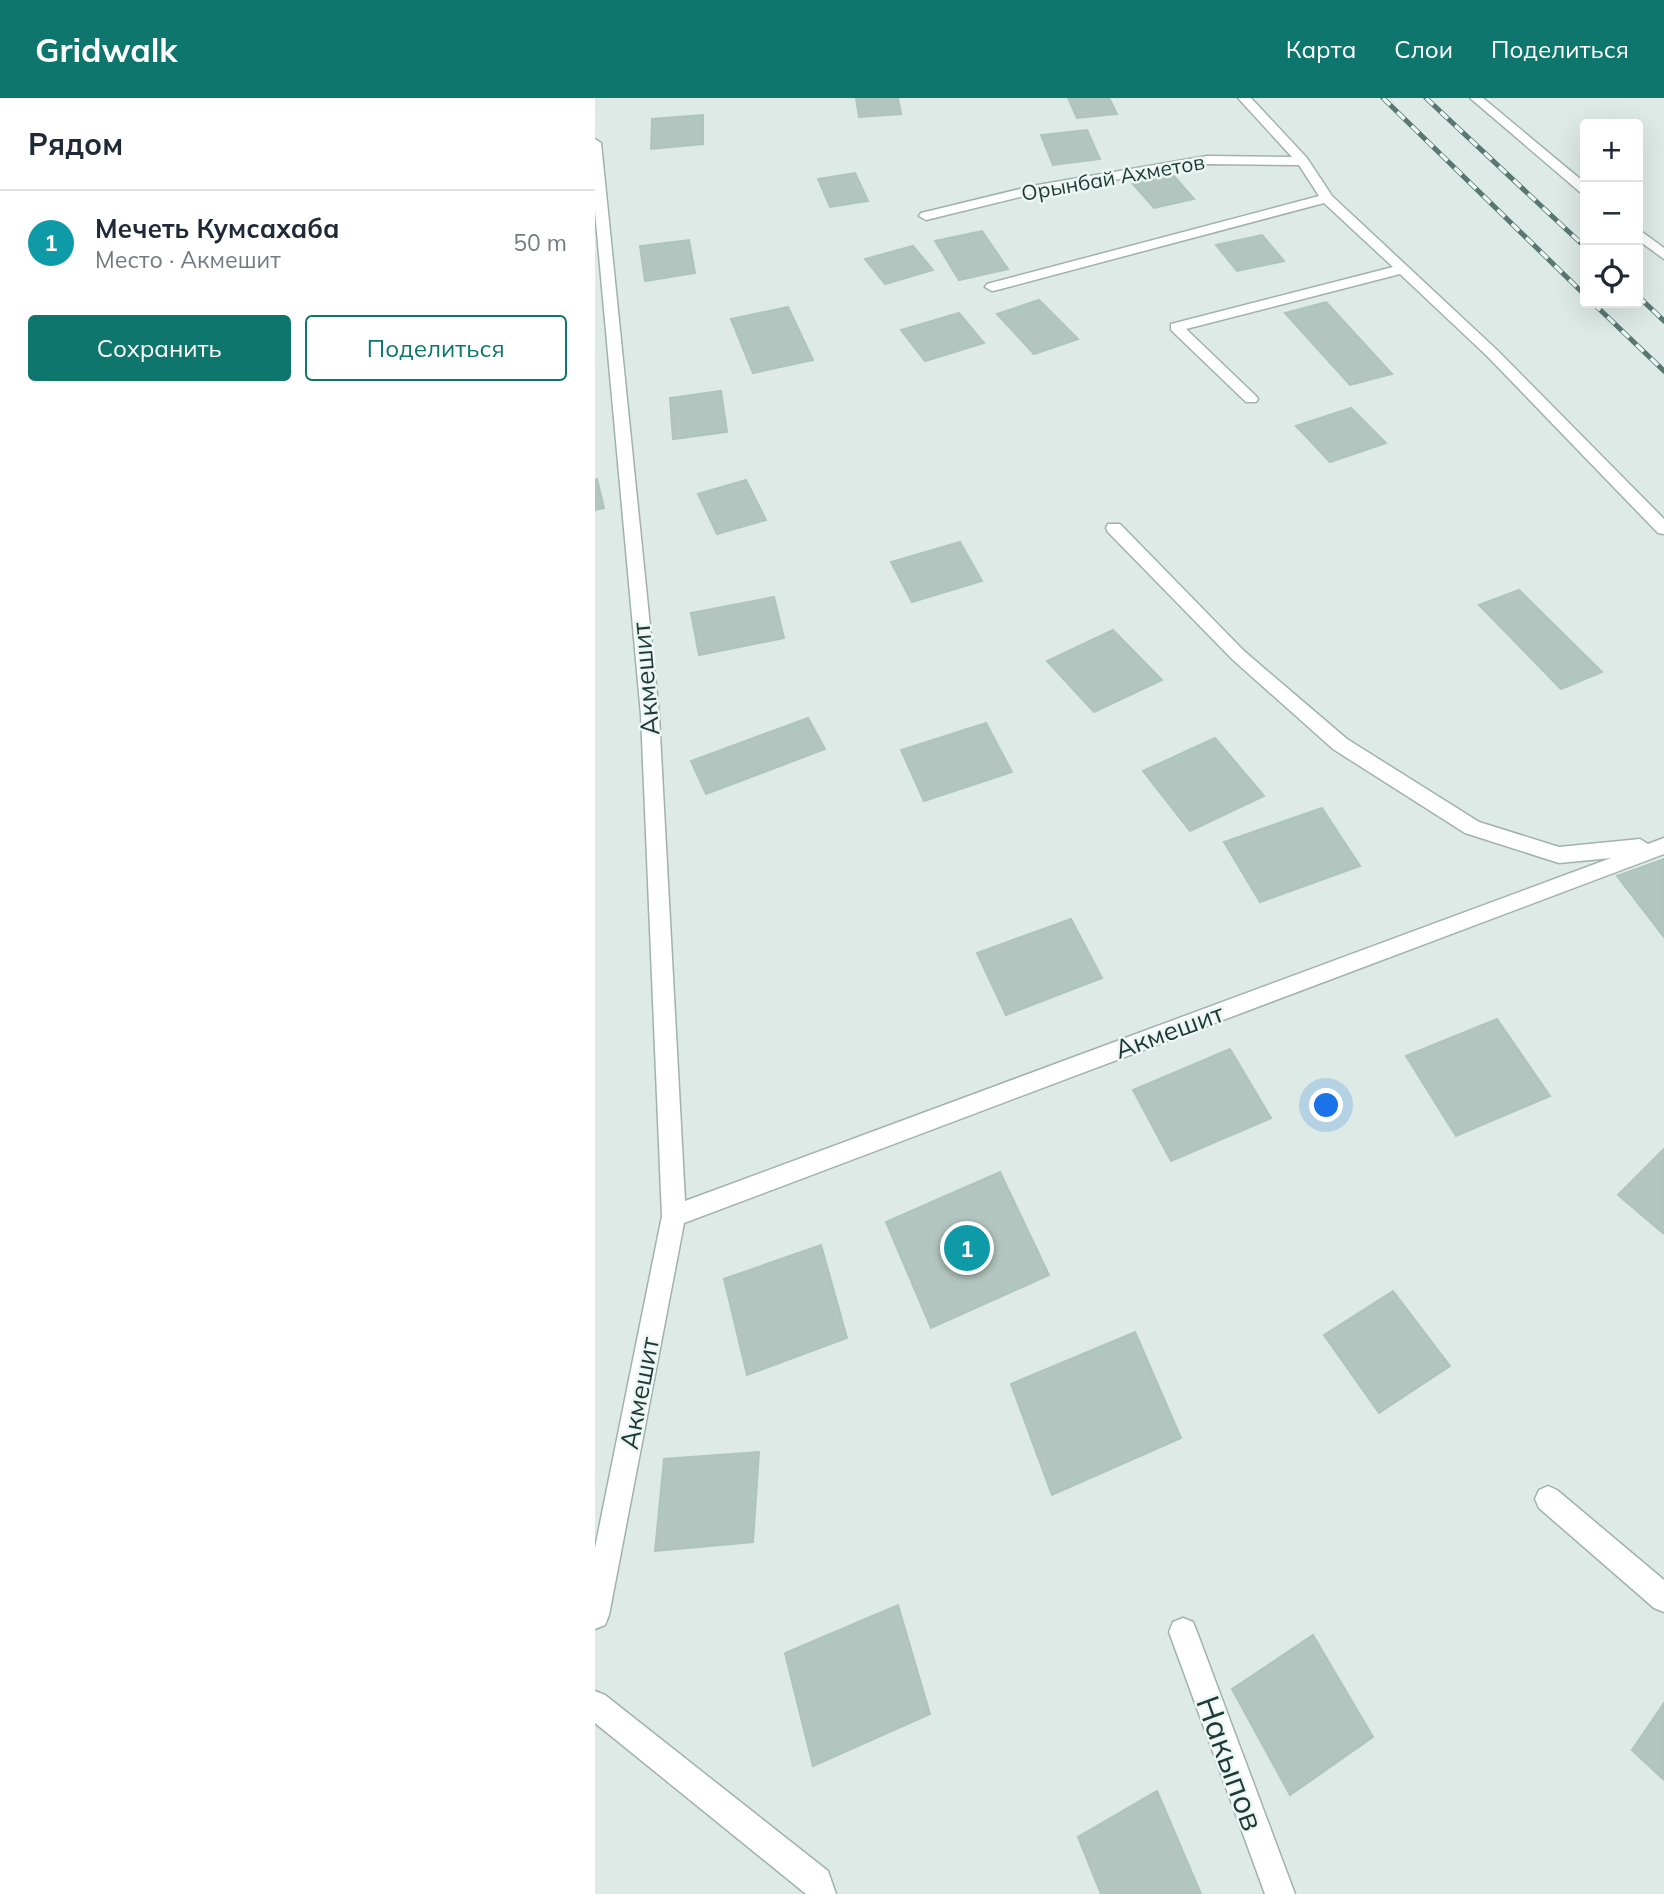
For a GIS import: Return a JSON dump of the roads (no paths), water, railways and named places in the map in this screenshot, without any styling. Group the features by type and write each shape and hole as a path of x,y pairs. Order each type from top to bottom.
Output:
{"street":[{"path":"1244,98 1303,161 1327,198 1492,353 1664,529"},
{"path":"1476,98 1580,186"},
{"name":"Акмешит","path":"595,143 650,715 674,1216 599,1570 595,1615"},
{"name":"Орынбай Ахметов","path":"926,216 1032,190 1207,160 1303,161"},
{"path":"992,287 1327,198"},
{"path":"1643,237 1664,256"},
{"path":"1251,399 1176,327 1402,270"},
{"name":"Акмешит","path":"1114,528 1238,655 1340,744 1472,828 1559,855 1664,845"},
{"name":"Акмешит","path":"674,1216 1664,845"},
{"path":"1548,1499 1664,1598"},
{"name":"Накыпов","path":"1182,1632 1280,1894"},
{"path":"595,1704 817,1882 821,1894"}],"railway":[{"path":"1383,98 1580,290"},
{"path":"1426,98 1583,245"},
{"path":"1643,301 1664,321"},
{"path":"1598,308 1664,371"}],"place":[{"name":"Мечеть Кумсахаба","path":"967,1248"}]}
